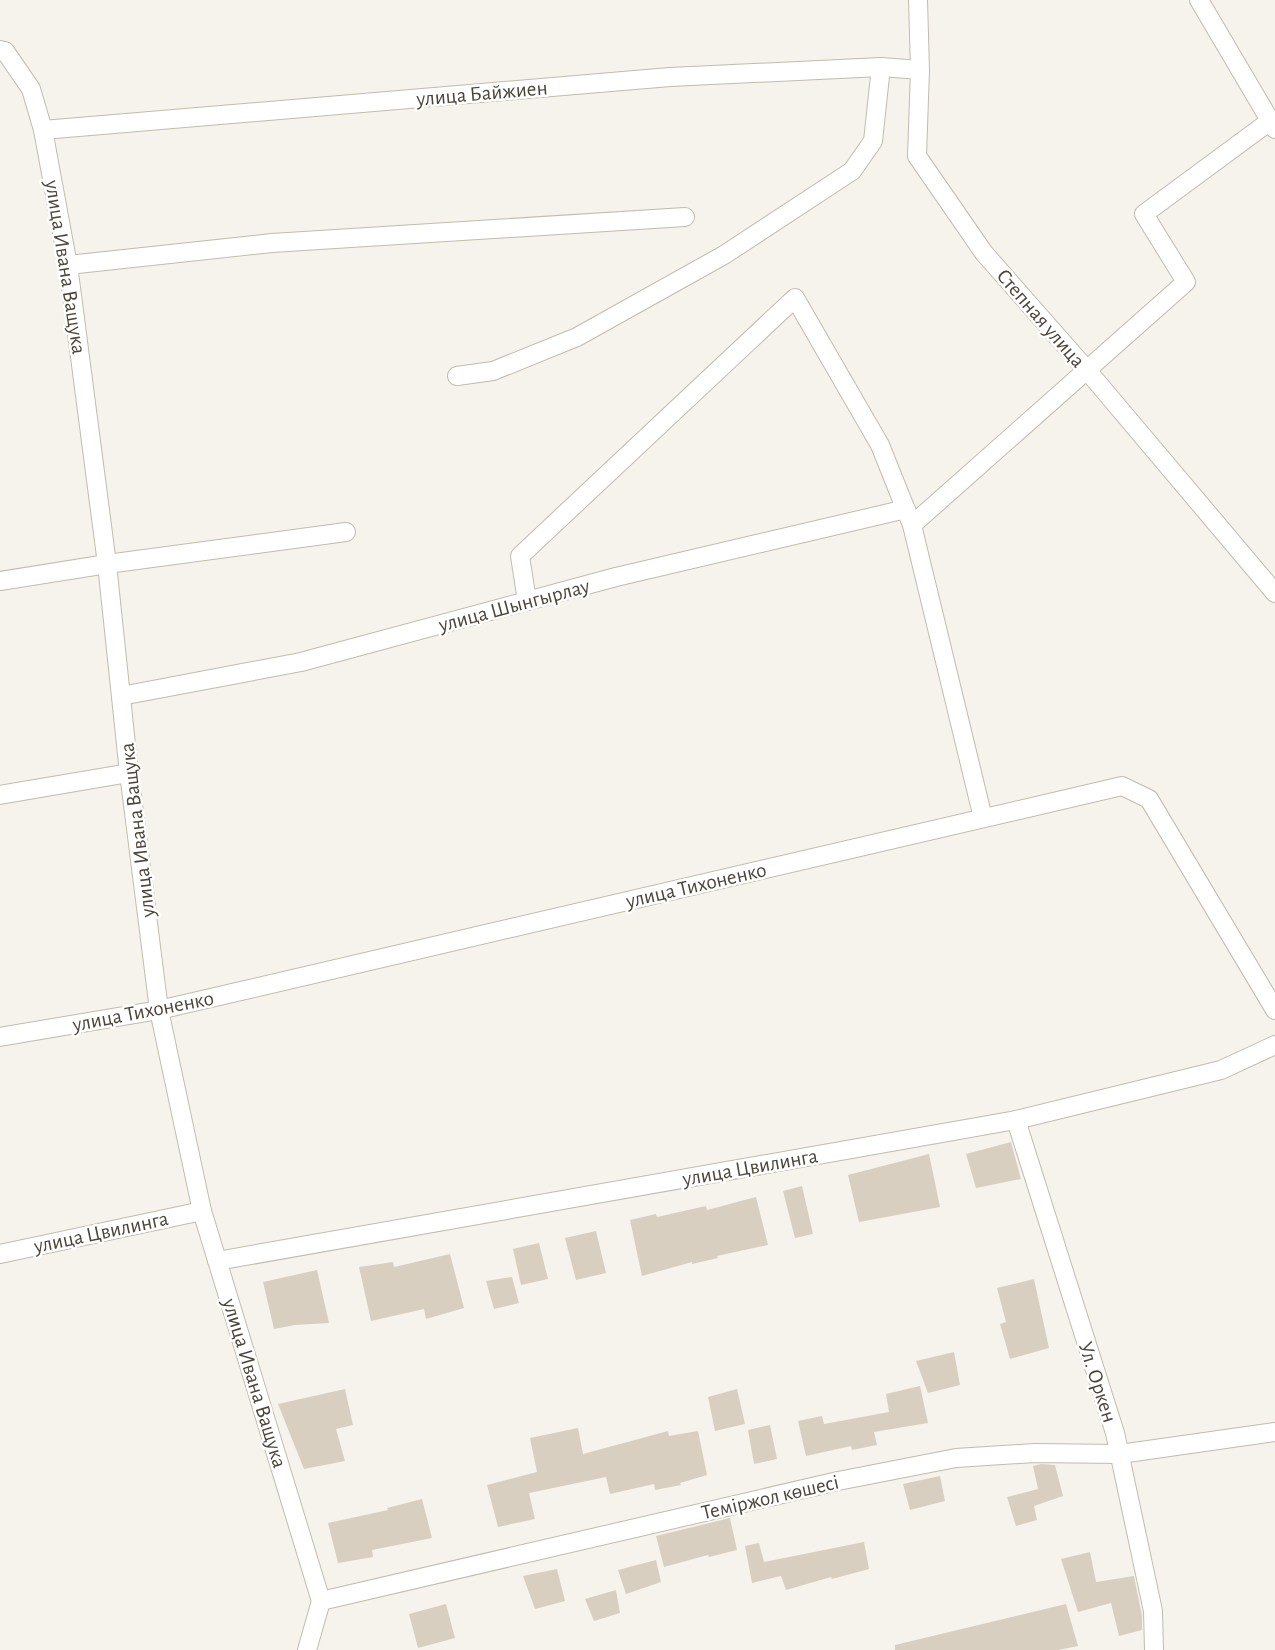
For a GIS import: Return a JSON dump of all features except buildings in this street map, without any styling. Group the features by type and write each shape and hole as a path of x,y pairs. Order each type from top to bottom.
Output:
{"street":[{"name":"Степная улица","path":"918,0 920,70 917,156 984,253 1275,593"},
{"path":"909,517 1186,282 1144,214 1272,125 1199,0"},
{"name":"улица Ивана Ващука","path":"3,50 31,89 43,130 68,265 107,564 129,773 159,1010 202,1211 321,1601"},
{"name":"улица Байжиен","path":"43,130 670,77 881,67 920,70"},
{"path":"457,376 493,371 576,337 724,256 852,171 873,141 881,67"},
{"path":"68,265 272,243 685,217"},
{"path":"527,601 520,556 795,298 880,445 909,517 983,818"},
{"name":"улица Шынгырлау","path":"121,695 302,662 616,577 909,517"},
{"path":"0,581 346,532"},
{"path":"0,795 129,773"},
{"name":"улица Тихоненко","path":"0,1037 159,1010 1122,786 1149,799 1275,1010"},
{"name":"улица Цвилинга","path":"217,1261 1016,1121 1221,1070 1275,1045"},
{"name":"Ул. Оркен","path":"1016,1121 1120,1454 1153,1611 1154,1650"},
{"name":"улица Цвилинга","path":"0,1254 202,1211"},
{"name":"Теміржол көшесі","path":"321,1601 824,1484 956,1458 1035,1452 1120,1454 1275,1432"},
{"path":"307,1650 321,1601"}]}
